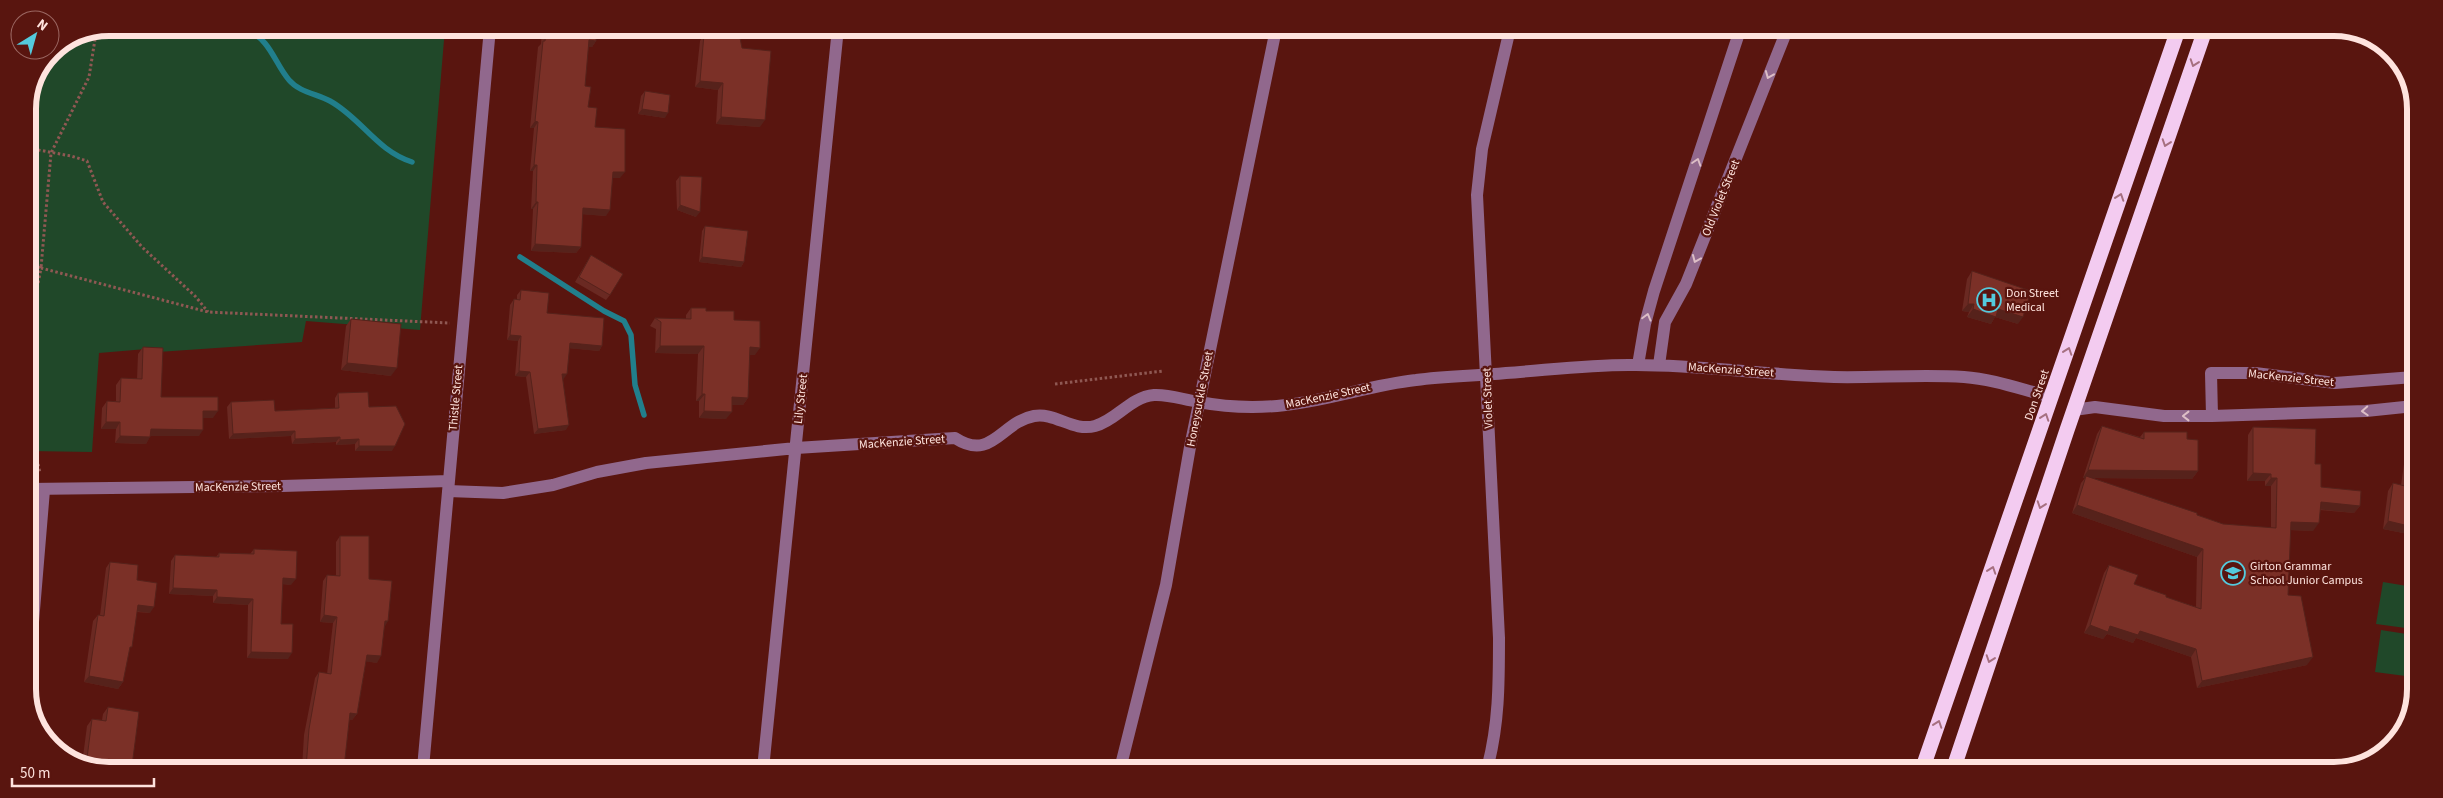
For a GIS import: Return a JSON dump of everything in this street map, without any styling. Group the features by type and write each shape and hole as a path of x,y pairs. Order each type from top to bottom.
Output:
{"highway":[{"name":"Don Street","path":"1925,762 2176,36"},
{"path":"1956,762 2053,470 2203,36"},
{"path":"2052,397 2069,399 2076,403"},
{"path":"2029,463 2053,470"}],"street":[{"name":"Thistle Street","path":"423,762 489,36"},
{"name":"Lily Street","path":"764,762 837,36"},
{"name":"Honeysuckle Street","path":"1122,762 1166,585 1199,402 1275,36"},
{"name":"Violet Street","path":"1490,762 1497,727 1499,704 1499,638 1477,196 1482,149 1508,36"},
{"path":"1638,365 1645,324 1654,291 1738,36"},
{"name":"Old Violet Street","path":"1659,366 1664,322 1686,284 1785,36"},
{"name":"MacKenzie Street","path":"36,490 448,486 481,494 513,492 553,485 619,467 796,448 955,438 967,445 981,447 1023,419 1040,415 1072,426 1092,427 1110,420 1134,402 1150,396 1164,395 1244,408 1282,406 1393,383 1638,365 1833,377 1965,377 1997,382 2052,397"},
{"name":"MacKenzie Street","path":"2212,416 2211,373 2255,373 2335,383 2407,378"},
{"path":"2076,403 2164,416 2366,411 2407,407"},
{"path":"36,586 44,490"}],"path":[{"path":"36,295 41,268 51,153 89,77 95,38"},
{"path":"36,149 87,161 103,202 142,247 196,297 208,312"},
{"path":"36,266 208,312 463,323"},
{"path":"1055,384 1163,370"},
{"path":"36,452 44,490"}],"green space":[{"path":"109,36 444,36 420,330 306,321 302,342 158,352 158,348 99,353 92,452 36,451 36,109 42,81 48,68 55,60 60,60 60,55 68,48 81,42"},
{"path":"2383,582 2407,586 2407,628 2376,624"},
{"path":"2381,630 2407,634 2407,676 2375,672"}],"building":[{"path":"545,36 596,36 596,41 589,40 585,86 591,87 588,107 597,108 595,127 625,129 625,172 613,172 610,210 583,208 581,247 535,244 538,202 536,202 537,165 534,165 538,122 535,121 543,41 545,41"},
{"path":"704,36 740,38 742,48 771,51 765,120 721,117 723,83 700,81"},
{"path":"645,91 670,95 668,113 642,109"},
{"path":"680,176 702,177 700,212 680,205"},
{"path":"705,226 748,231 744,262 702,257"},
{"path":"591,255 623,274 610,295 579,277"},
{"name":"Don Street Medical","path":"1972,271 2031,291 2023,317 1998,309 1996,317 1973,309 1974,304 1968,304"},
{"path":"521,290 549,293 547,313 604,318 602,346 570,343 567,374 562,374 569,425 538,429 530,372 519,371 521,336 510,335 514,299 520,300"},
{"path":"691,308 706,308 706,311 734,311 734,320 760,321 760,348 750,347 748,398 732,397 732,412 704,411 705,394 702,394 704,346 660,346 661,322 655,318 691,319"},
{"path":"351,319 401,324 397,368 347,363"},
{"path":"143,347 163,348 161,397 218,397 218,411 203,411 203,430 151,429 150,437 120,436 120,422 106,422 107,401 120,402 121,378 142,379"},
{"path":"368,392 369,407 396,406 405,424 395,446 359,446 359,439 340,440 340,437 295,439 295,431 233,434 231,402 274,400 275,411 339,408 338,393"},
{"path":"2102,426 2144,439 2144,432 2187,432 2187,439 2198,440 2198,471 2088,470"},
{"path":"2253,427 2316,429 2315,464 2321,464 2321,487 2361,491 2360,506 2321,502 2319,523 2291,522 2288,595 2301,596 2313,657 2202,681 2196,649 2140,631 2138,635 2110,626 2108,632 2090,625 2109,565 2138,575 2134,584 2201,609 2203,549 2077,505 2086,476 2197,513 2197,515 2223,524 2276,528 2277,478 2271,478 2271,474 2253,473"},
{"path":"2407,472 2407,526 2388,521 2393,483 2405,486"},
{"path":"340,536 369,536 369,579 392,581 388,621 385,621 381,656 367,655 357,714 350,713 345,762 306,762 309,729 319,672 331,674 337,617 324,615 327,575 340,576"},
{"path":"254,549 297,551 296,579 283,578 281,624 293,624 292,653 251,652 253,599 217,597 217,590 173,588 175,555 219,557 219,553 254,554"},
{"path":"110,562 138,565 137,580 157,583 154,607 138,605 132,647 130,647 123,682 89,676 98,615 104,616"},
{"path":"108,707 139,712 133,762 109,762 87,758 92,719 106,721"}],"waterway":[{"path":"257,36 267,46 284,74 293,84 341,108 389,150 412,162"},
{"path":"520,257 604,311 624,321 631,335 635,385 644,415"}],"place":[{"name":"Don Street Medical","path":"1989,300"},
{"name":"Girton Grammar School Junior Campus","path":"2233,573"}]}
